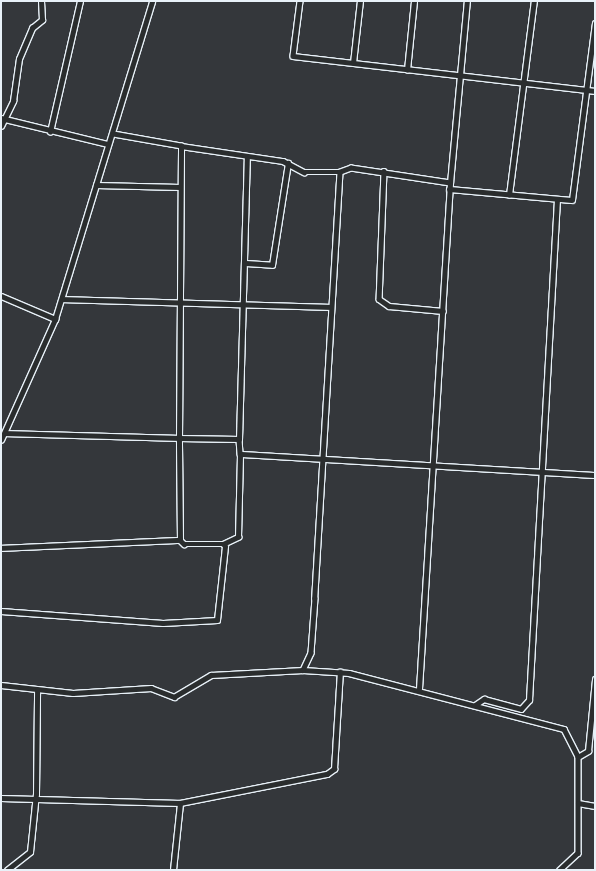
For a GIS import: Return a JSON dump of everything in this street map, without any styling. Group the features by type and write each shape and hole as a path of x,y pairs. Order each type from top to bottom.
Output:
{"street":[{"path":"1,126 19,59 32,28 42,20 41,1"},
{"path":"50,132 80,1"},
{"path":"1,440 55,319 62,299 152,1"},
{"path":"300,1 293,56 595,92"},
{"path":"353,63 360,1"},
{"path":"407,70 414,1"},
{"path":"419,689 449,189 458,75 467,1"},
{"path":"509,195 534,1"},
{"path":"449,189 557,201 572,200 595,23"},
{"path":"3,119 50,132 108,144"},
{"path":"113,134 247,158 288,163 304,172 340,172 351,168 384,171 450,183"},
{"path":"180,540 179,302 181,146"},
{"path":"1,548 180,540 184,544 223,544 238,537 247,158"},
{"path":"246,263 272,265 288,163"},
{"path":"384,171 379,299 389,306 443,311"},
{"path":"303,670 311,653 330,307 340,172"},
{"path":"96,185 180,187"},
{"path":"475,705 480,699 515,708 528,706 545,470 557,201"},
{"path":"1,296 55,319"},
{"path":"62,299 330,307"},
{"path":"5,433 239,439"},
{"path":"240,454 433,463 595,475"},
{"path":"1,611 163,623 217,620 226,546"},
{"path":"1,685 37,690 151,688 174,697 205,677 303,670 340,672 419,689 564,729 578,757 578,853 560,870"},
{"path":"1,798 180,803 332,772 340,672"},
{"path":"578,757 588,751 595,679"},
{"path":"7,870 29,856 36,798 37,690"},
{"path":"589,741 595,740"},
{"path":"173,870 180,803"},
{"path":"578,803 595,806"}]}
